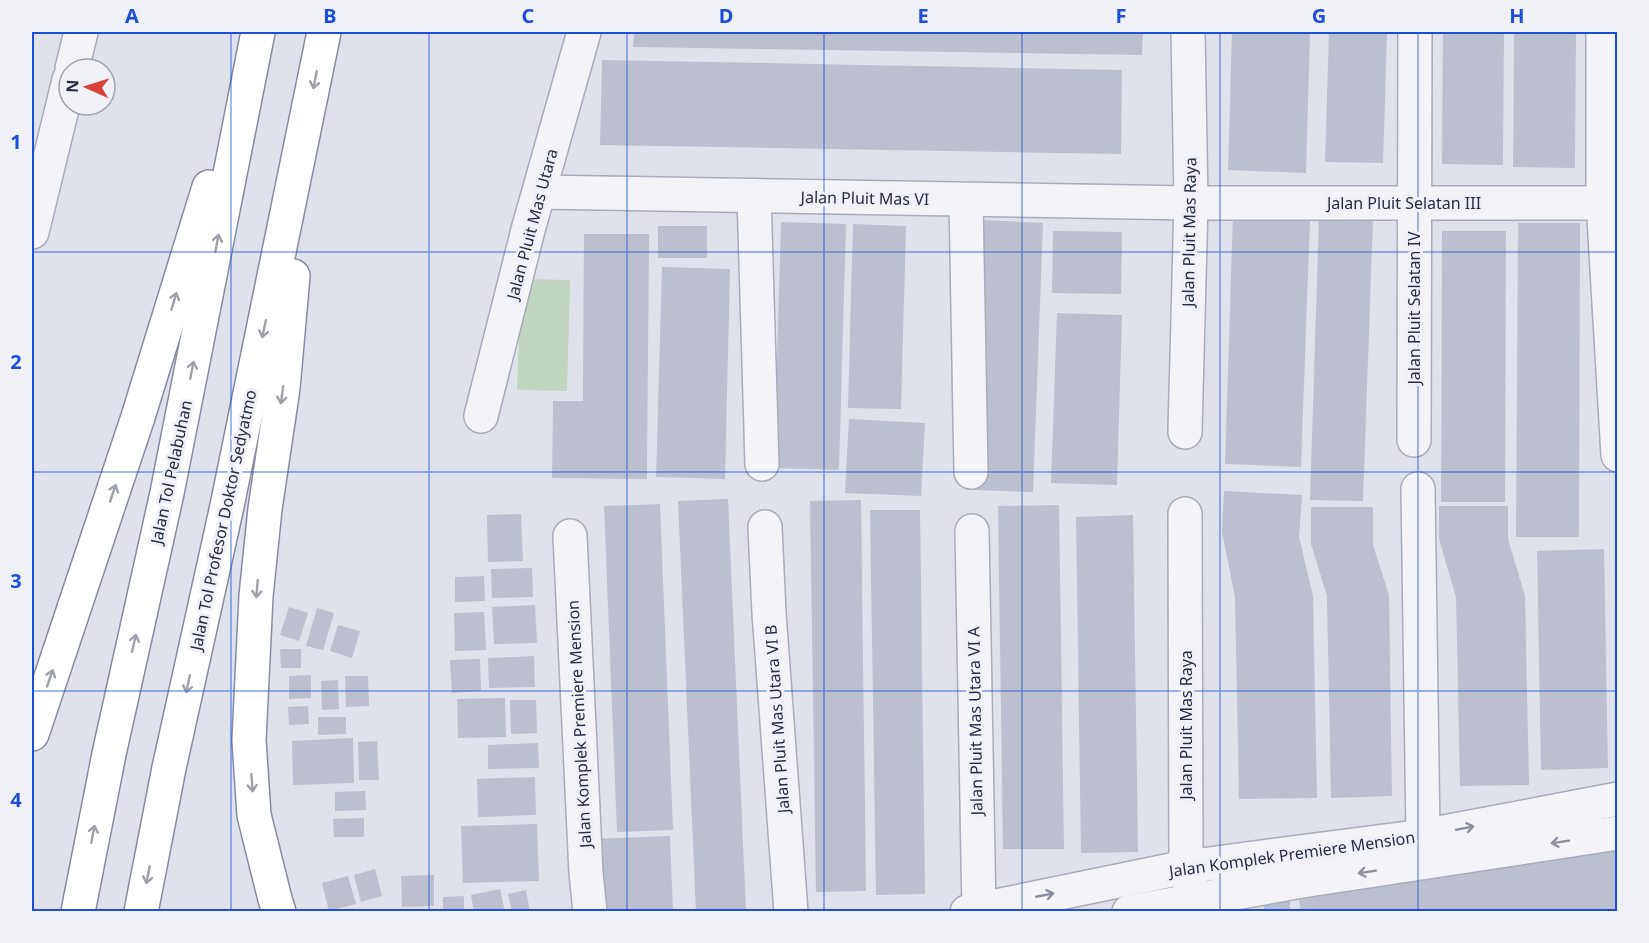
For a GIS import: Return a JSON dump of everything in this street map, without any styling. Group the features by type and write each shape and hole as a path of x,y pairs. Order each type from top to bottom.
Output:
{"highway":[{"path":"32,734 138,417 257,32"},
{"name":"Jalan Tol Pelabuhan","path":"78,912 112,743 167,493 257,32"},
{"path":"279,912 274,900 254,815 249,728 258,574 283,388 305,128 324,32"},
{"name":"Jalan Tol Profesor Doktor Sedyatmo","path":"141,912 169,768 227,506 305,128"}],"street":[{"path":"75,57 81,32"},
{"name":"Jalan Pluit Mas Utara","path":"481,416 528,230 584,32"},
{"name":"Jalan Pluit Mas Raya","path":"1185,432 1191,203 1188,32"},
{"name":"Jalan Pluit Selatan IV","path":"1414,32 1414,440"},
{"path":"1604,32 1617,455"},
{"path":"32,231 60,117"},
{"name":"Jalan Pluit Mas VI","path":"540,192 1191,203"},
{"path":"754,196 762,464"},
{"path":"966,200 971,472"},
{"name":"Jalan Pluit Selatan III","path":"1191,203 1610,202"},
{"path":"1418,489 1425,849"},
{"name":"Jalan Pluit Mas Raya","path":"1185,514 1186,867 1194,900"},
{"name":"Jalan Pluit Mas Utara VI B","path":"765,527 790,912"},
{"name":"Jalan Pluit Mas Utara VI A","path":"972,531 975,911"},
{"name":"Jalan Komplek Premiere Mension","path":"570,536 585,862 590,912"},
{"name":"Jalan Komplek Premiere Mension","path":"1129,912 1425,849 1617,799"},
{"name":"Jalan Komplek Premiere Mension","path":"975,911 1186,867 1617,833"}],"green space":[{"path":"521,279 570,280 567,391 517,390"}],"building":[{"path":"634,32 1143,32 1142,55 633,47"},
{"path":"1232,32 1310,32 1306,173 1228,170"},
{"path":"1329,32 1387,32 1383,163 1325,162"},
{"path":"1443,32 1504,32 1503,165 1442,164"},
{"path":"1514,32 1576,32 1575,168 1513,167"},
{"path":"602,60 1122,70 1121,154 600,145"},
{"path":"1233,215 1310,218 1301,467 1225,464"},
{"path":"1319,218 1373,219 1363,501 1310,500"},
{"path":"981,220 1043,223 1033,492 971,490"},
{"path":"781,222 846,224 839,470 774,468"},
{"path":"1518,223 1580,223 1579,537 1516,537"},
{"path":"853,224 906,226 901,409 848,408"},
{"path":"658,226 707,226 707,258 658,258"},
{"path":"1053,231 1122,232 1121,294 1052,293"},
{"path":"1442,231 1506,231 1505,502 1441,502"},
{"path":"584,234 649,234 647,479 552,478 553,401 583,401"},
{"path":"662,267 730,269 725,479 656,477"},
{"path":"1057,313 1122,315 1117,485 1051,483"},
{"path":"849,419 925,423 921,496 845,493"},
{"path":"1224,491 1302,495 1299,537 1313,596 1317,798 1239,799 1235,597 1222,532"},
{"path":"728,499 746,912 696,912 678,501"},
{"path":"861,500 866,891 816,892 810,501"},
{"path":"660,504 673,830 617,832 604,506"},
{"path":"1059,505 1064,849 1003,849 998,506"},
{"path":"1439,506 1508,506 1508,539 1525,596 1529,785 1460,786 1456,597 1439,539"},
{"path":"1311,507 1373,507 1373,545 1389,595 1392,796 1331,798 1327,596 1311,544"},
{"path":"870,510 920,510 925,894 876,895"},
{"path":"521,514 523,561 488,562 487,515"},
{"path":"1133,515 1138,852 1081,853 1076,517"},
{"path":"1604,549 1608,768 1541,770 1537,551"},
{"path":"532,568 533,597 492,598 491,569"},
{"path":"484,576 485,601 455,602 455,577"},
{"path":"535,605 537,643 494,644 492,607"},
{"path":"289,607 308,613 299,641 280,635"},
{"path":"317,608 334,613 323,650 306,646"},
{"path":"484,612 486,650 455,651 454,613"},
{"path":"338,625 360,631 352,658 330,651"},
{"path":"280,649 301,649 301,668 281,668"},
{"path":"534,656 535,687 489,688 488,658"},
{"path":"480,659 481,691 452,693 450,660"},
{"path":"311,675 311,698 289,699 289,676"},
{"path":"345,676 368,676 369,706 346,707"},
{"path":"338,680 339,709 322,710 321,681"},
{"path":"505,698 506,737 458,738 457,699"},
{"path":"510,700 536,700 537,733 511,734"},
{"path":"308,706 309,724 289,725 288,707"},
{"path":"318,717 346,717 346,734 318,735"},
{"path":"353,738 354,783 293,785 292,741"},
{"path":"377,741 379,780 359,780 358,742"},
{"path":"538,743 539,768 488,769 488,745"},
{"path":"535,777 536,815 478,817 477,779"},
{"path":"365,791 366,810 335,811 335,792"},
{"path":"364,818 364,837 334,837 333,819"},
{"path":"537,824 539,881 463,883 461,826"},
{"path":"670,836 673,912 594,912 591,839"},
{"path":"1617,842 1617,912 1301,912 1299,900"},
{"path":"375,869 382,896 361,902 354,875"},
{"path":"434,875 434,906 402,907 401,876"},
{"path":"348,876 356,904 329,911 322,883"},
{"path":"500,889 505,912 474,912 471,895"},
{"path":"526,890 530,912 512,912 508,894"},
{"path":"464,896 464,912 443,912 443,897"},
{"path":"1290,901 1290,912 1264,912 1264,902"}]}
